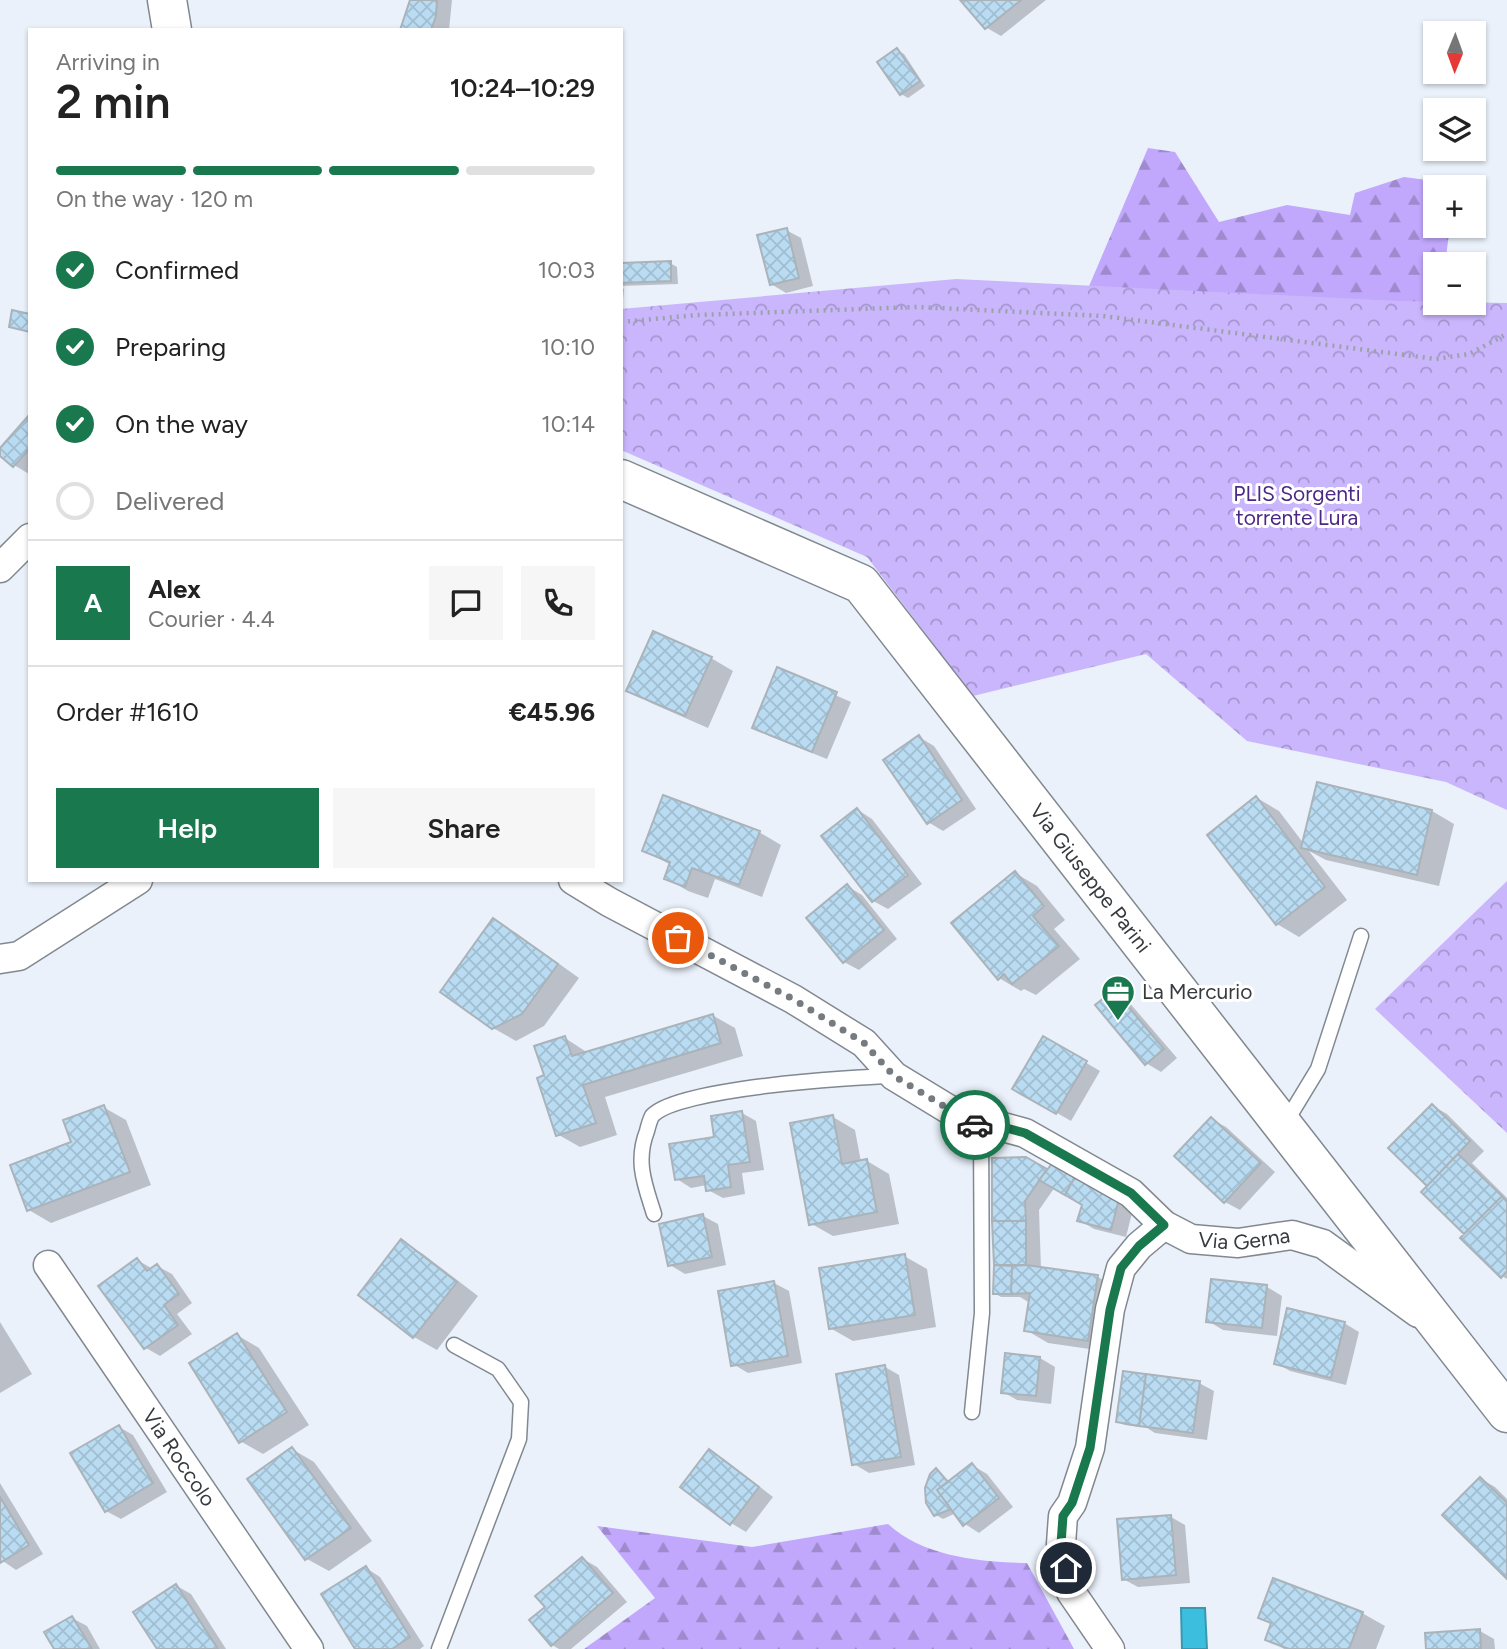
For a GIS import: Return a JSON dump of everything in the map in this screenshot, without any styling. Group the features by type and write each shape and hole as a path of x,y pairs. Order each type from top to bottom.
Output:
{"street":[{"path":"167,0 172,28"},
{"name":"Via Giuseppe Parini","path":"623,480 861,584 1507,1413"},
{"path":"0,568 28,540"},
{"path":"0,959 19,956 135,882"},
{"name":"Via Gerna","path":"576,882 793,999 864,1043 894,1076 981,1129 999,1126 1025,1133 1131,1193 1164,1225 1191,1239 1238,1243 1292,1235 1323,1244 1443,1332"},
{"path":"1110,1649 1071,1592 1061,1544 1063,1516 1072,1503 1090,1448 1110,1310 1121,1268 1139,1246 1164,1225"},
{"name":"Via Roccolo","path":"48,1265 309,1649"}],"lane":[{"path":"1283,1126 1318,1069 1361,936"},
{"path":"654,1214 640,1168 643,1140 652,1117 675,1102 725,1092 854,1077 894,1076"},
{"path":"972,1412 982,1313 981,1129"},
{"path":"439,1649 519,1439 521,1402 498,1369 454,1345"}],"path":[{"path":"623,322 697,315 944,308 1103,316 1436,359 1469,354 1507,334"}],"green space":[{"path":"1148,148 1175,152 1219,222 1287,205 1350,215 1355,193 1404,177 1423,180 1423,238 1448,238 1447,252 1423,252 1423,315 1436,315 1436,324 1084,298"},
{"name":"PLIS Sorgenti torrente Lura","path":"956,279 1423,301 1423,315 1486,315 1486,303 1507,303 1507,810 1446,782 1247,741 1146,654 973,696 867,557 623,451 623,309"},
{"path":"1507,881 1507,1133 1375,1009"},
{"path":"888,1524 902,1535 935,1551 972,1559 1027,1563 1074,1649 584,1649 655,1598 597,1526 752,1547"}],"water":[{"path":"1181,1608 1205,1608 1207,1649 1182,1649"}],"building":[{"path":"410,0 437,0 432,28 401,28"},
{"path":"960,0 1021,0 985,29"},
{"path":"897,48 920,81 900,95 877,62"},
{"path":"787,228 799,278 770,285 757,235"},
{"path":"671,261 671,281 623,283 623,263"},
{"path":"12,310 28,314 28,332 9,327"},
{"path":"28,416 28,450 13,467 0,456 0,448"},
{"path":"653,631 712,657 685,716 626,691"},
{"path":"777,667 837,692 812,752 752,728"},
{"path":"919,735 962,800 927,824 883,760"},
{"path":"1317,782 1432,810 1417,875 1301,848"},
{"path":"663,795 760,831 739,885 692,868 685,887 664,879 670,862 642,851"},
{"path":"1256,796 1325,887 1276,925 1207,835"},
{"path":"857,808 908,875 872,902 821,836"},
{"path":"1015,871 1044,906 1033,916 1059,946 1012,984 1004,974 998,980 951,923"},
{"path":"847,884 884,930 843,963 806,918"},
{"path":"493,918 558,964 522,1014 492,1029 440,992"},
{"path":"1114,990 1164,1049 1145,1065 1095,1005"},
{"path":"713,1014 721,1043 583,1085 596,1123 556,1136 537,1078 544,1075 534,1046 565,1036 572,1056"},
{"path":"1043,1036 1087,1061 1056,1114 1012,1089"},
{"path":"1432,1104 1470,1141 1427,1186 1388,1148"},
{"path":"104,1105 130,1172 27,1211 10,1165 71,1142 63,1120"},
{"path":"742,1111 750,1162 728,1165 731,1187 706,1191 704,1176 675,1180 669,1144 714,1137 711,1116"},
{"path":"833,1115 842,1164 867,1159 877,1212 809,1225 790,1123"},
{"path":"1211,1117 1261,1163 1224,1203 1174,1156"},
{"path":"1458,1154 1502,1196 1464,1234 1421,1192"},
{"path":"1026,1157 1047,1169 1025,1201 1026,1221 992,1221 992,1158"},
{"path":"1055,1160 1078,1171 1065,1195 1039,1180"},
{"path":"1078,1171 1119,1199 1111,1230 1077,1221 1082,1205 1065,1195"},
{"path":"1502,1196 1507,1202 1507,1271 1501,1278 1460,1238"},
{"path":"703,1214 712,1257 668,1266 659,1224"},
{"path":"992,1221 1026,1221 1026,1265 994,1265"},
{"path":"401,1239 457,1282 413,1338 358,1295"},
{"path":"905,1254 915,1315 829,1329 819,1268"},
{"path":"137,1258 147,1271 157,1264 179,1294 164,1305 178,1325 144,1349 98,1286"},
{"path":"994,1265 1012,1266 1011,1294 993,1294"},
{"path":"1026,1265 1098,1275 1088,1341 1024,1331 1030,1293 1011,1294 1012,1266"},
{"path":"1211,1279 1267,1285 1262,1328 1206,1322"},
{"path":"774,1281 788,1356 731,1366 718,1291"},
{"path":"1287,1308 1345,1322 1331,1378 1274,1364"},
{"path":"237,1333 287,1412 239,1443 189,1363"},
{"path":"1005,1353 1040,1357 1036,1396 1001,1393"},
{"path":"885,1365 901,1457 852,1465 836,1374"},
{"path":"1123,1371 1146,1374 1139,1426 1116,1422"},
{"path":"1146,1374 1200,1381 1193,1433 1139,1426"},
{"path":"119,1425 153,1483 105,1512 70,1453"},
{"path":"292,1447 351,1528 305,1560 247,1479"},
{"path":"709,1449 759,1487 730,1525 680,1487"},
{"path":"972,1463 999,1498 963,1526 937,1490"},
{"path":"936,1468 948,1482 937,1490 951,1509 934,1516 926,1503 925,1488 930,1474"},
{"path":"1480,1477 1507,1503 1507,1579 1442,1515"},
{"path":"0,1497 29,1545 0,1563"},
{"path":"1171,1515 1176,1575 1122,1580 1117,1519"},
{"path":"582,1557 613,1593 551,1646 529,1620 545,1607 535,1596"},
{"path":"366,1566 410,1637 392,1649 355,1649 321,1594"},
{"path":"1273,1578 1363,1612 1349,1649 1289,1649 1265,1640 1271,1623 1258,1618"},
{"path":"176,1584 218,1649 157,1649 133,1612"},
{"path":"72,1616 92,1649 54,1649 44,1632"},
{"path":"1480,1629 1481,1649 1426,1649 1425,1633"}],"way so far":[{"path":"678,938 793,999 864,1043 894,1076 975,1125"}],"place":[{"name":"La Mercurio","path":"1118,1022"}],"route":[{"path":"975,1125 981,1129 999,1126 1025,1133 1131,1193 1164,1225 1139,1246 1121,1268 1110,1310 1090,1448 1072,1503 1063,1516 1061,1544 1066,1568"}]}
